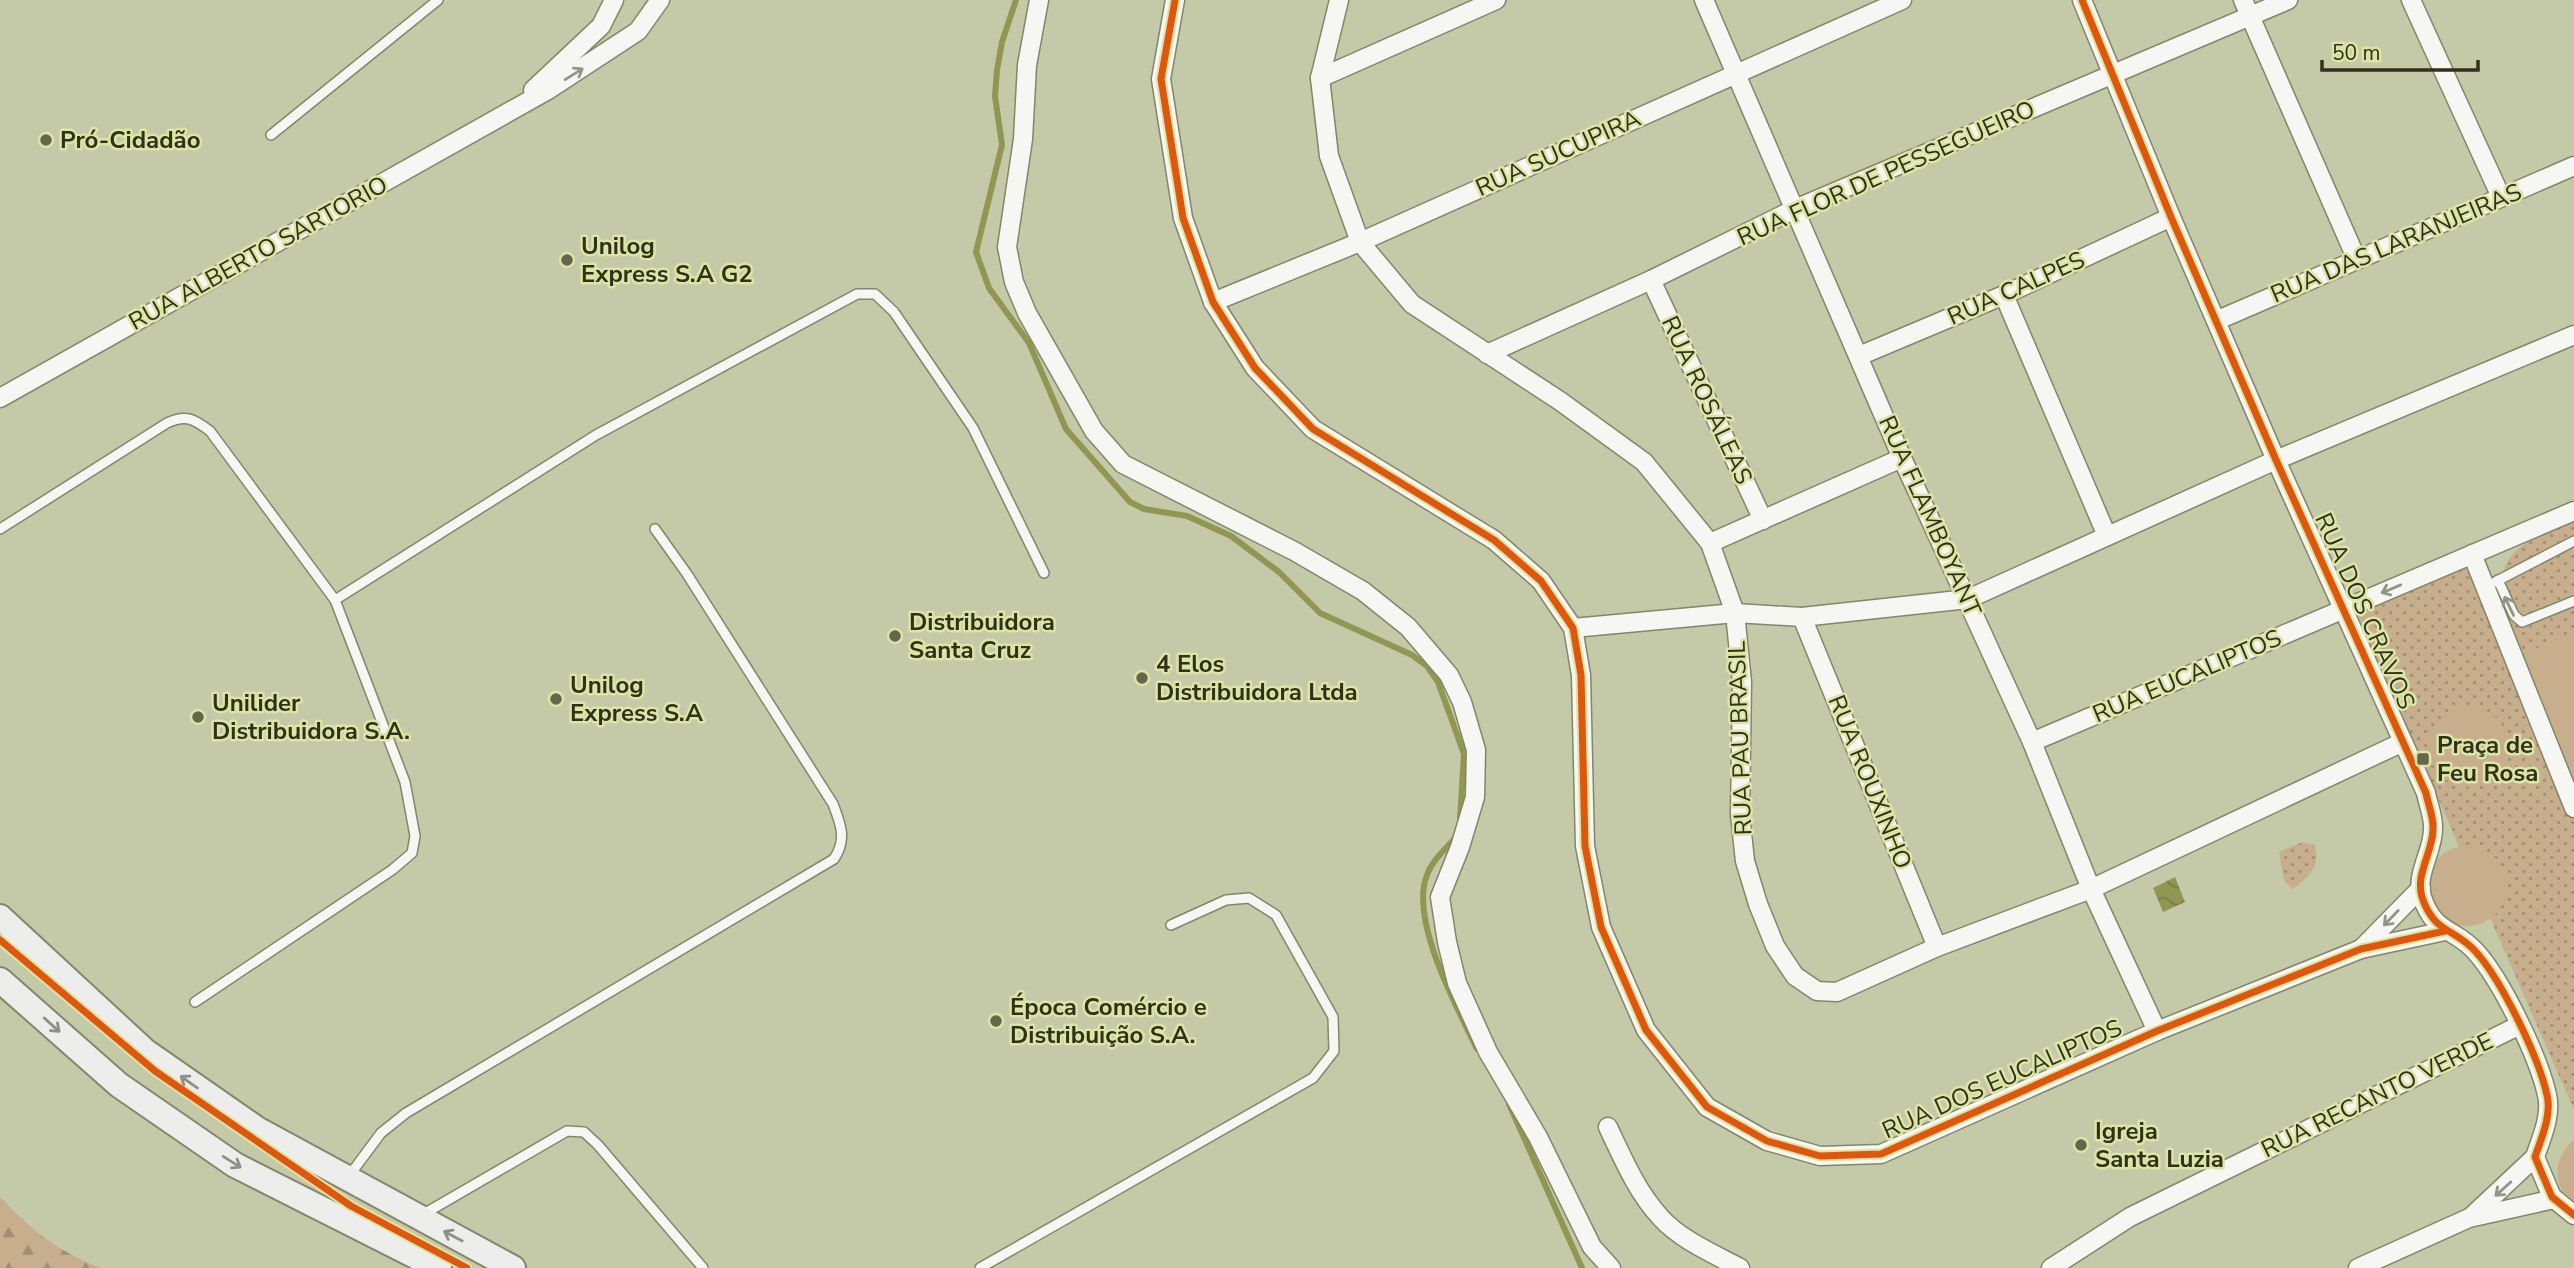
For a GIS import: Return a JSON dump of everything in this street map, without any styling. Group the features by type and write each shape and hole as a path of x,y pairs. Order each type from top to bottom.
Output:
{"main road":[{"path":"0,917 145,1051 257,1129 346,1180 513,1268"},
{"path":"0,980 119,1086 236,1165 439,1268"}],"street":[{"name":"RUA ALBERTO SARTORIO","path":"515,107 601,26 614,0"},
{"name":"RUA ALBERTO SARTORIO","path":"0,398 618,46 638,31 660,0"},
{"path":"1039,0 1027,65 1023,139 1007,247 1014,282 1027,313 1094,431 1123,464 1282,544 1363,591 1408,627 1449,675 1462,702 1476,750 1475,797 1460,847 1440,897 1457,983 1488,1052 1538,1138 1592,1247 1611,1268"},
{"name":"RUA DOS EUCALIPTOS","path":"1175,0 1161,79 1183,218 1213,302 1255,368 1313,429 1494,540 1541,581 1573,628 1581,674 1585,846 1601,927 1646,1030 1707,1107 1768,1141 1820,1156 1881,1154 2157,1031 2361,949 2445,932"},
{"name":"RUA PAU BRASIL","path":"1339,0 1320,78 1329,156 1360,242 1412,304 1560,401 1644,462 1710,543 1735,613 1742,682 1740,815 1745,861 1775,946 1795,976 1817,991 1837,992 1937,947 2091,889 2403,742"},
{"path":"1320,78 1496,0"},
{"name":"RUA FLAMBOYANT","path":"1704,0 1902,458 2032,742 2091,889 2157,1031"},
{"name":"RUA SUCUPIRA","path":"1213,302 1360,242 1902,0"},
{"name":"RUA DOS CRAVOS","path":"2082,0 2171,217 2218,320 2276,460 2426,793 2434,829 2421,887"},
{"path":"2243,0 2357,260"},
{"name":"RUA FLOR DE PESSEGUEIRO","path":"1487,354 1651,280 1795,209 2288,0"},
{"path":"2411,0 2501,197"},
{"name":"RUA DAS LARANJEIRAS","path":"2218,320 2574,166"},
{"name":"RUA CALPES","path":"1859,356 2004,295 2171,217"},
{"name":"RUA ROSÁLEAS","path":"1651,280 1763,520"},
{"path":"2004,295 2107,536"},
{"path":"1573,628 1735,613 1802,617 1968,599 2276,460 2574,335"},
{"path":"1710,543 1902,458"},
{"name":"RUA EUCALIPTOS","path":"2032,742 2574,511"},
{"path":"2472,554 2491,584 2574,807"},
{"name":"RUA ROUXINHO","path":"1802,617 1937,947"},
{"path":"2421,887 2429,911 2445,932 2462,938 2478,953 2520,1025 2548,1096 2544,1132 2535,1157 2469,1218"},
{"name":"RUA DOS EUCALIPTOS","path":"2361,949 2421,887"},
{"name":"RUA RECANTO VERDE","path":"2051,1268 2130,1217 2520,1025"},
{"path":"1608,1127 1631,1176 1662,1219 1692,1241 1740,1268"},
{"path":"2535,1157 2544,1183 2554,1199 2574,1215"},
{"path":"2358,1268 2469,1218 2554,1199"}],"lane":[{"path":"271,135 438,0"},
{"path":"335,600 596,436 856,294 875,294 894,312 973,428 1044,573"},
{"path":"0,529 167,423 178,418 193,418 210,431 335,600 405,782 415,836 412,853 392,870 195,1002"},
{"path":"346,1180 381,1133 406,1113 834,859 840,849 843,833 833,804 687,573 655,529"},
{"path":"2574,541 2491,584 2522,622 2574,601"},
{"path":"980,1268 1312,1078 1334,1051 1333,1017 1276,915 1249,898 1226,900 1171,925"},
{"path":"418,1218 567,1131 584,1132 704,1268"}],"green space":[{"path":"2574,520 2574,788 2501,620 2500,596 2506,564 2514,554 2537,537"},
{"path":"2464,558 2574,815 2574,1110 2354,606"},
{"path":"2574,631 2574,788 2518,657"},
{"path":"2469,707 2484,710 2497,719 2506,732 2509,747 2506,762 2497,775 2484,784 2469,787 2454,784 2441,775 2432,762 2429,747 2432,732 2441,719 2454,710"},
{"path":"2303,842 2315,845 2315,865 2309,875 2293,889 2284,881 2279,852"},
{"path":"2467,846 2482,849 2495,858 2504,871 2507,886 2504,901 2495,914 2482,923 2467,926 2452,923 2439,914 2430,901 2427,886 2430,871 2439,858 2452,849"},
{"path":"2574,1140 2574,1204 2562,1189 2558,1172 2562,1155"},
{"path":"0,1197 46,1239 101,1268 0,1268"}],"water":[{"path":"2175,877 2185,902 2163,912 2153,888"}],"waterway":[{"path":"1016,0 1002,42 997,70 995,96 1002,145 976,252 989,288 1029,343 1066,429 1130,502 1144,509 1187,516 1231,536 1279,572 1320,613 1412,655 1427,666 1438,682 1464,754 1460,819"},
{"path":"1457,836 1429,870 1423,894 1424,915 1438,963 1477,1049"},
{"path":"1509,1104 1582,1268"}],"cycle path":[{"path":"1175,0 1161,79 1183,218 1213,302 1255,368 1313,429 1494,540 1541,581 1573,628 1581,675 1585,846 1601,927 1646,1030 1707,1107 1767,1141 1820,1156 1881,1154 2157,1031 2361,949 2445,931"},
{"path":"2082,0 2171,217 2276,460 2426,793 2433,825 2420,888 2427,909 2439,924 2468,944 2486,965 2508,1000 2536,1061 2547,1095 2548,1111 2535,1157 2552,1197 2574,1215"},
{"path":"0,940 155,1071 351,1206 467,1268"}],"place":[{"name":"Pró-Cidadão","path":"46,140"},
{"name":"Unilog Express S.A G2","path":"567,260"},
{"name":"Distribuidora Santa Cruz","path":"895,636"},
{"name":"4 Elos Distribuidora Ltda","path":"1142,678"},
{"name":"Unilog Express S.A","path":"556,699"},
{"name":"Unilider Distribuidora S.A.","path":"198,717"},
{"name":"Praça de Feu Rosa","path":"2423,759"},
{"name":"Época Comércio e Distribuição S.A.","path":"996,1021"},
{"name":"Igreja Santa Luzia","path":"2081,1145"}]}
